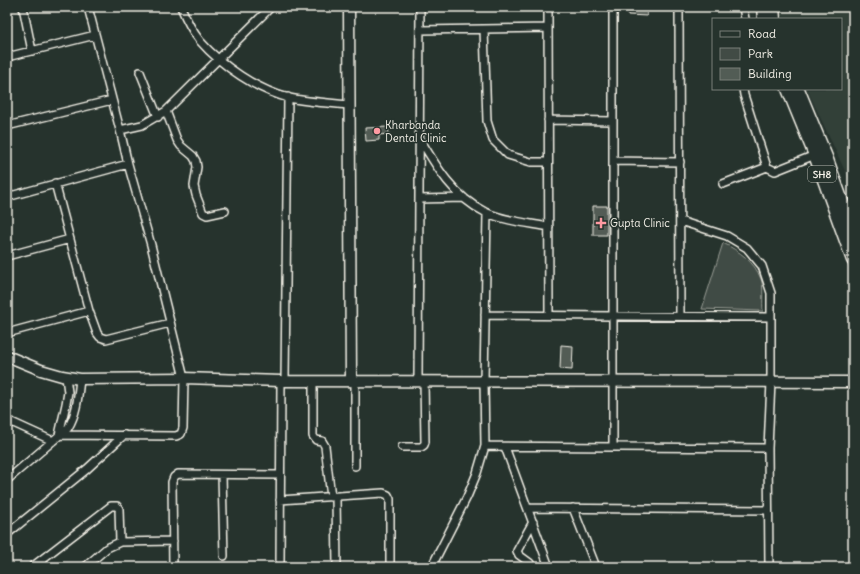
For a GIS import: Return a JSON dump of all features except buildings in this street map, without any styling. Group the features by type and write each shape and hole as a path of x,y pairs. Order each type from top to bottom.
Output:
{"main road":[{"path":"763,7 764,18"},
{"path":"773,7 774,18"},
{"name":"SH8","path":"788,90 853,232"},
{"name":"SH8","path":"798,90 853,260"}],"street":[{"path":"23,7 32,51"},
{"path":"59,435 176,436 181,434 183,428 184,378 151,245 128,164 88,7"},
{"path":"181,7 189,24 200,41 218,59 252,83 266,90 288,97 316,102 350,104"},
{"path":"120,130 142,125 166,111 271,7"},
{"path":"349,7 355,466"},
{"path":"402,447 421,447 425,442 421,381 419,199 420,7"},
{"path":"548,7 549,315"},
{"path":"613,447 614,7"},
{"path":"680,7 680,316"},
{"path":"744,7 745,18"},
{"path":"420,30 548,28"},
{"path":"484,29 487,121 493,140 508,155 531,162 548,162"},
{"path":"7,57 95,35"},
{"path":"140,72 158,117"},
{"path":"743,90 767,167 775,171 819,158"},
{"path":"280,567 280,475 288,97"},
{"path":"7,126 112,100"},
{"path":"166,111 177,140 181,146 196,160 197,167 194,186 203,213 207,215 225,211"},
{"path":"548,120 613,121"},
{"path":"420,139 436,167 450,185 472,205 487,213 549,227"},
{"path":"613,161 680,162"},
{"path":"7,197 128,164"},
{"path":"724,184 767,167"},
{"path":"55,183 89,311 97,333 100,337 106,339 170,323"},
{"path":"419,199 464,198"},
{"path":"432,567 478,473 485,446 484,381 487,213"},
{"path":"680,221 727,236 747,248 762,266 770,292 771,382 768,448 769,567"},
{"path":"7,256 70,239"},
{"path":"7,333 89,311"},
{"path":"485,315 771,317"},
{"path":"7,356 41,370 80,379 184,378 283,381 853,382"},
{"path":"59,435 68,392 66,377"},
{"path":"7,480 68,428 74,418 77,406 80,379"},
{"path":"312,381 313,436 316,440 322,441 325,446 334,497 337,567"},
{"path":"68,392 78,394"},
{"path":"7,420 54,441"},
{"path":"7,534 87,468 124,435"},
{"path":"485,446 768,448"},
{"path":"505,447 549,567"},
{"path":"173,567 172,482 174,477 178,474 280,475"},
{"path":"222,475 224,556"},
{"path":"280,500 383,493 388,495 390,499 390,567"},
{"path":"32,567 114,505 119,509 120,542"},
{"path":"528,508 768,510"},
{"path":"573,508 596,567"},
{"path":"530,563 519,555 517,551 533,522"},
{"path":"85,567 107,548 120,542 173,541"},
{"path":"41,560 46,567"}],"shaded area":[{"path":"781,7 853,7 853,188 807,90 842,90 842,18 782,18"}],"green space":[{"path":"723,243 735,249 745,257 758,273 762,286 763,311 702,309"}],"place":[{"name":"Kharbanda Dental Clinic","path":"377,131"},
{"name":"Gupta Clinic","path":"601,223"}]}
